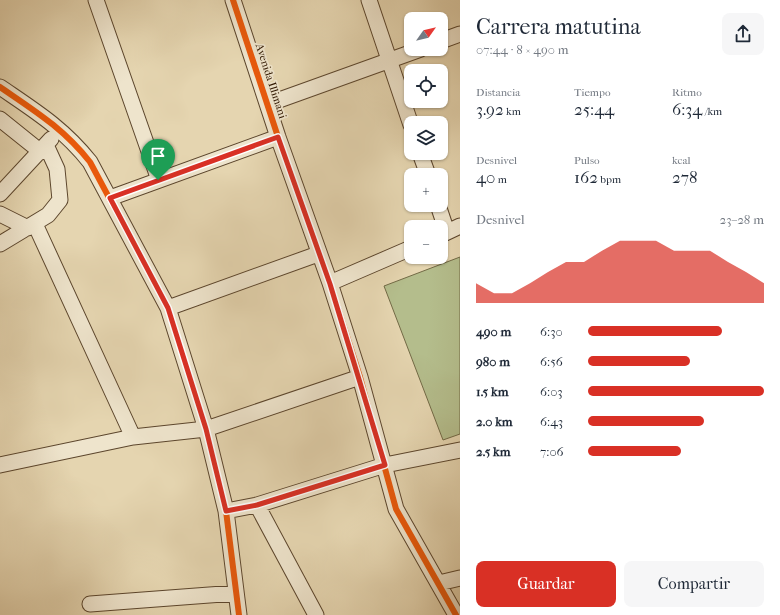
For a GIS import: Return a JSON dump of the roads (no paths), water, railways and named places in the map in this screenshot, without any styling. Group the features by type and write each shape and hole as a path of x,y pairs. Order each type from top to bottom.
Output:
{"street":[{"path":"96,0 158,180"},
{"name":"Avenida Illimani","path":"233,0 278,137 318,254 330,284 360,378 396,509 456,615"},
{"path":"369,0 408,116"},
{"path":"448,38 460,34"},
{"path":"268,104 404,56"},
{"path":"0,86 60,128 76,144 90,162 168,308 206,429 226,511 239,615"},
{"path":"0,119 43,148 57,169 60,200 48,215 0,244"},
{"path":"0,194 60,128"},
{"path":"110,198 278,137"},
{"path":"441,212 449,231"},
{"path":"0,214 31,226 134,437"},
{"path":"330,284 404,251"},
{"path":"168,308 318,254"},
{"path":"0,465 134,437 206,429 360,378"},
{"path":"226,511 257,505 385,465 460,450"},
{"path":"257,505 316,615"},
{"path":"439,583 460,578"},
{"path":"90,604 236,593"}]}
